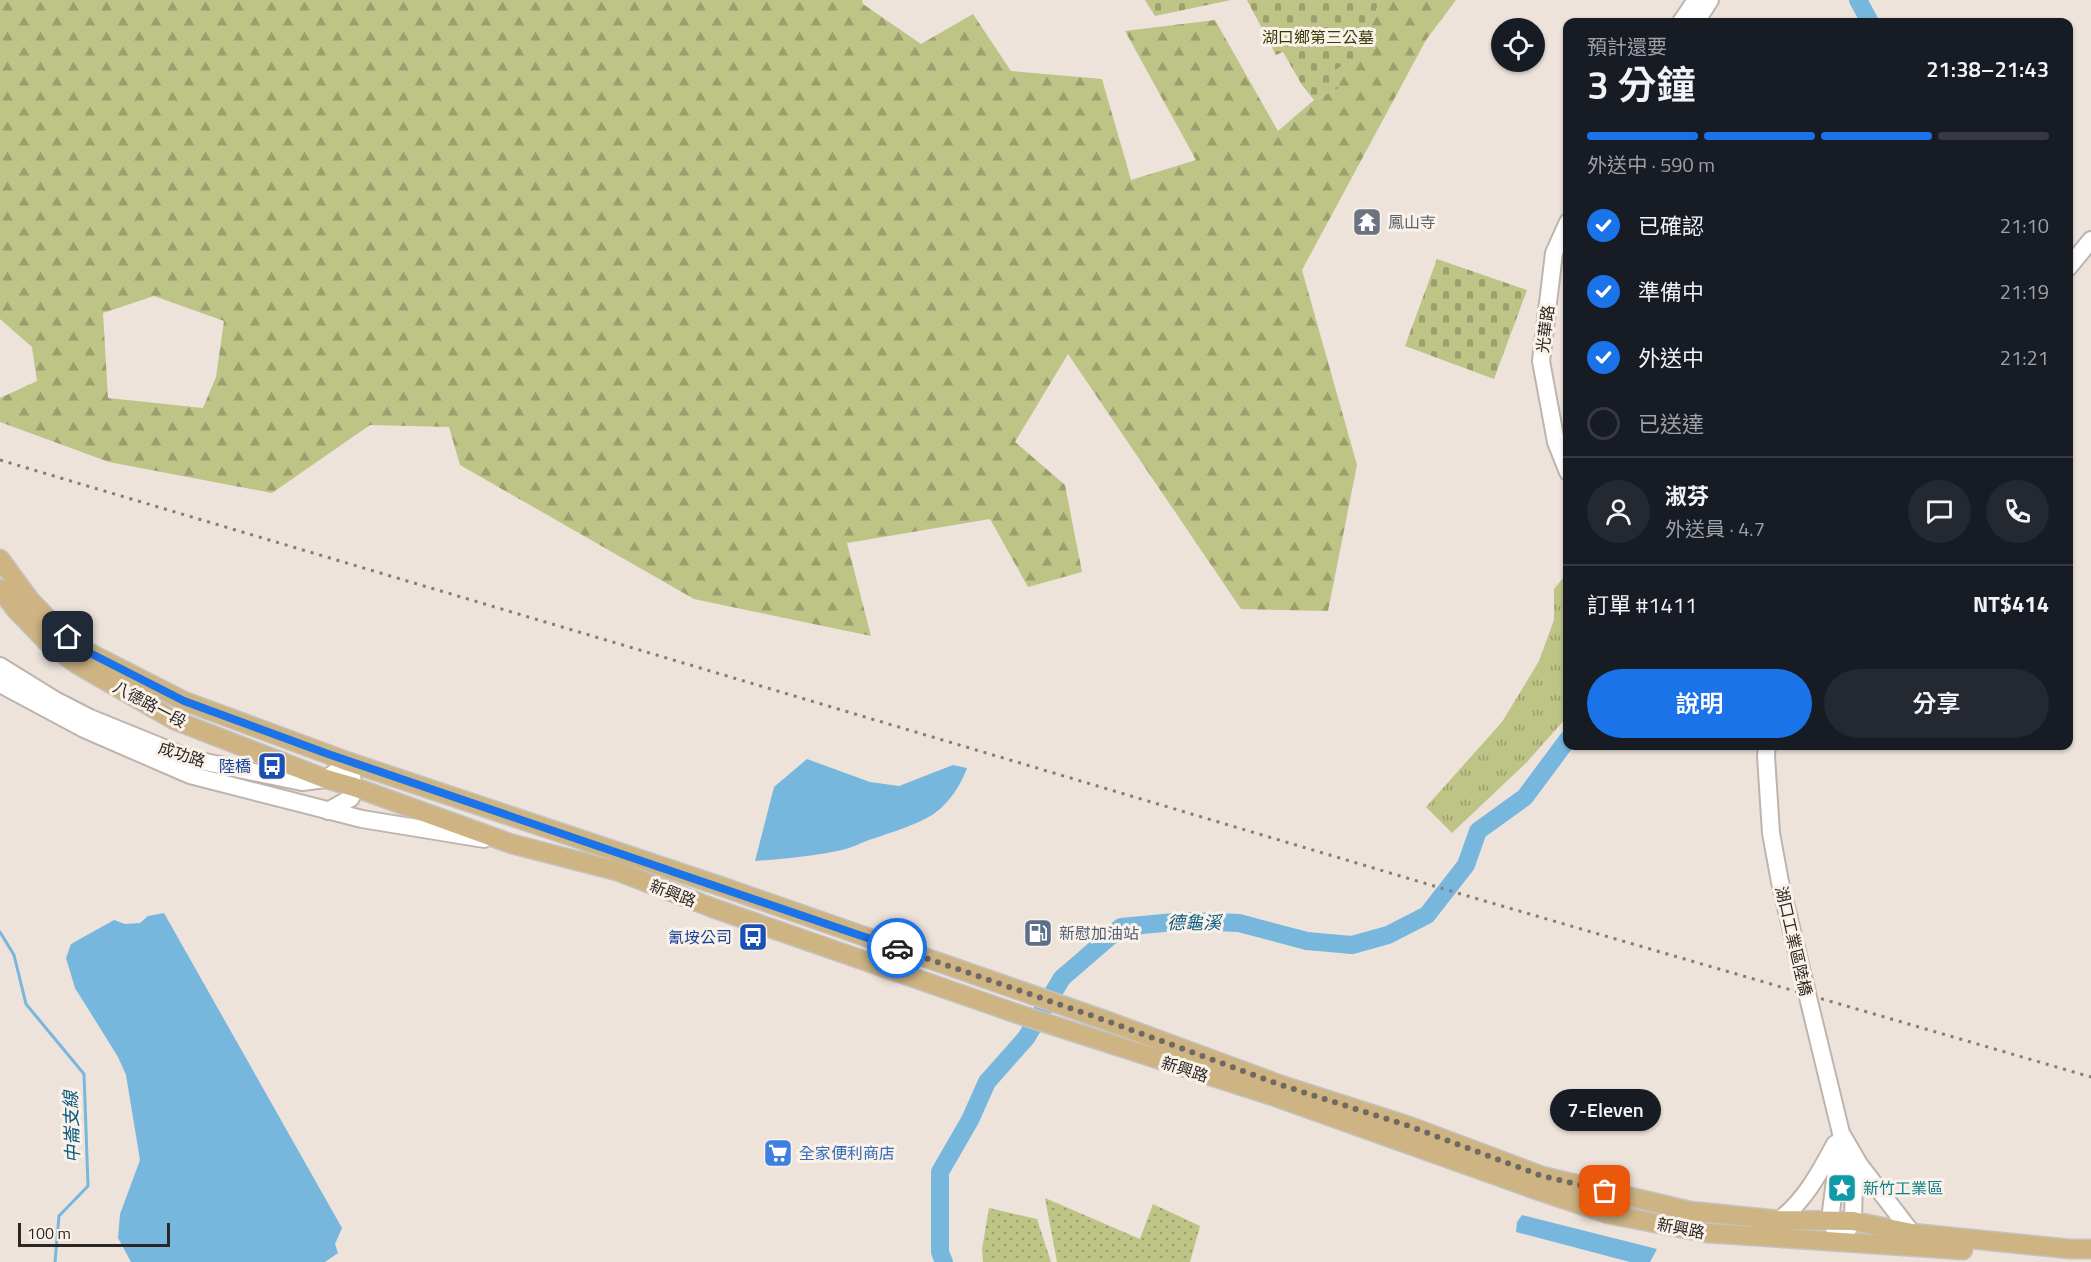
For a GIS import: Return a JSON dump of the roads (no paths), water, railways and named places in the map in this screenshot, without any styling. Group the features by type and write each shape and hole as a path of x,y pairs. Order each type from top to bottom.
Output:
{"main road":[{"name":"八德路一段","path":"0,559 30,600 82,649 184,701 349,762"},
{"name":"八德路一段","path":"0,589 17,611 47,642 78,665 174,720 326,779"},
{"name":"新興路","path":"349,762 720,886 1281,1085 1409,1126 1542,1176 1690,1211 1779,1220 1853,1221 1912,1233 2091,1259"},
{"name":"新興路","path":"326,779 512,844 617,871 713,908 1018,1014 1276,1097 1608,1214 1707,1233 2071,1256 2091,1249"}],"street":[{"path":"1684,18 1696,0"},
{"path":"1699,18 1710,0"},
{"name":"光華路","path":"1563,233 1554,253 1540,361 1556,442 1563,460"},
{"path":"2073,262 2091,240"},
{"name":"光華路","path":"1563,251 1550,362 1563,418"},
{"name":"成功路","path":"0,666 55,700 90,718 191,759 302,782 326,779"},
{"name":"成功路","path":"0,684 93,734 190,775 362,819 512,844"},
{"name":"湖口工業區陸橋","path":"1767,750 1771,833 1780,882 1841,1133"},
{"path":"326,779 349,762 354,787 351,798 328,811"},
{"path":"1840,1241 1830,1220 1841,1133"},
{"path":"1779,1220 1799,1203 1841,1133"},
{"path":"1840,1241 1853,1221 1854,1180 1841,1133"},
{"path":"1841,1133 1859,1164 1912,1233"}],"water":[{"path":"807,759 870,782 899,786 953,765 967,768 958,788 949,800 938,811 918,822 842,850 755,861 774,787"},
{"path":"164,913 342,1228 335,1244 338,1253 325,1262 131,1262 118,1238 120,1214 140,1160 126,1075 118,1057 75,988 66,958 71,944 114,920 125,924 140,923 148,916"},
{"path":"1522,1215 1657,1249 1650,1262 1630,1262 1516,1232 1517,1222"}],"waterway":[{"name":"德龜溪","path":"1858,0 1868,18"},
{"name":"德龜溪","path":"944,1262 940,1252 940,1172 970,1120 987,1082 1026,1038 1062,978 1121,927 1185,921 1239,923 1307,941 1352,945 1388,935 1427,915 1466,865 1478,831 1525,797 1563,746"},
{"name":"中崙支線","path":"0,932 14,955 26,1004 84,1074 88,1186 59,1216 55,1262"}],"railway":[{"path":"0,460 1471,897 2091,1077"}],"place":[{"name":"鳳山寺","path":"1367,222"},
{"name":"陸橋","path":"272,766"},
{"name":"新慰加油站","path":"1038,933"},
{"name":"氰垵公司","path":"753,937"},
{"name":"全家便利商店","path":"778,1153"},
{"name":"新竹工業區","path":"1842,1188"},
{"name":"7-Eleven","path":"1605,1191"}],"park label":[{"name":"湖口鄉第三公墓","path":"1318,37"}]}
